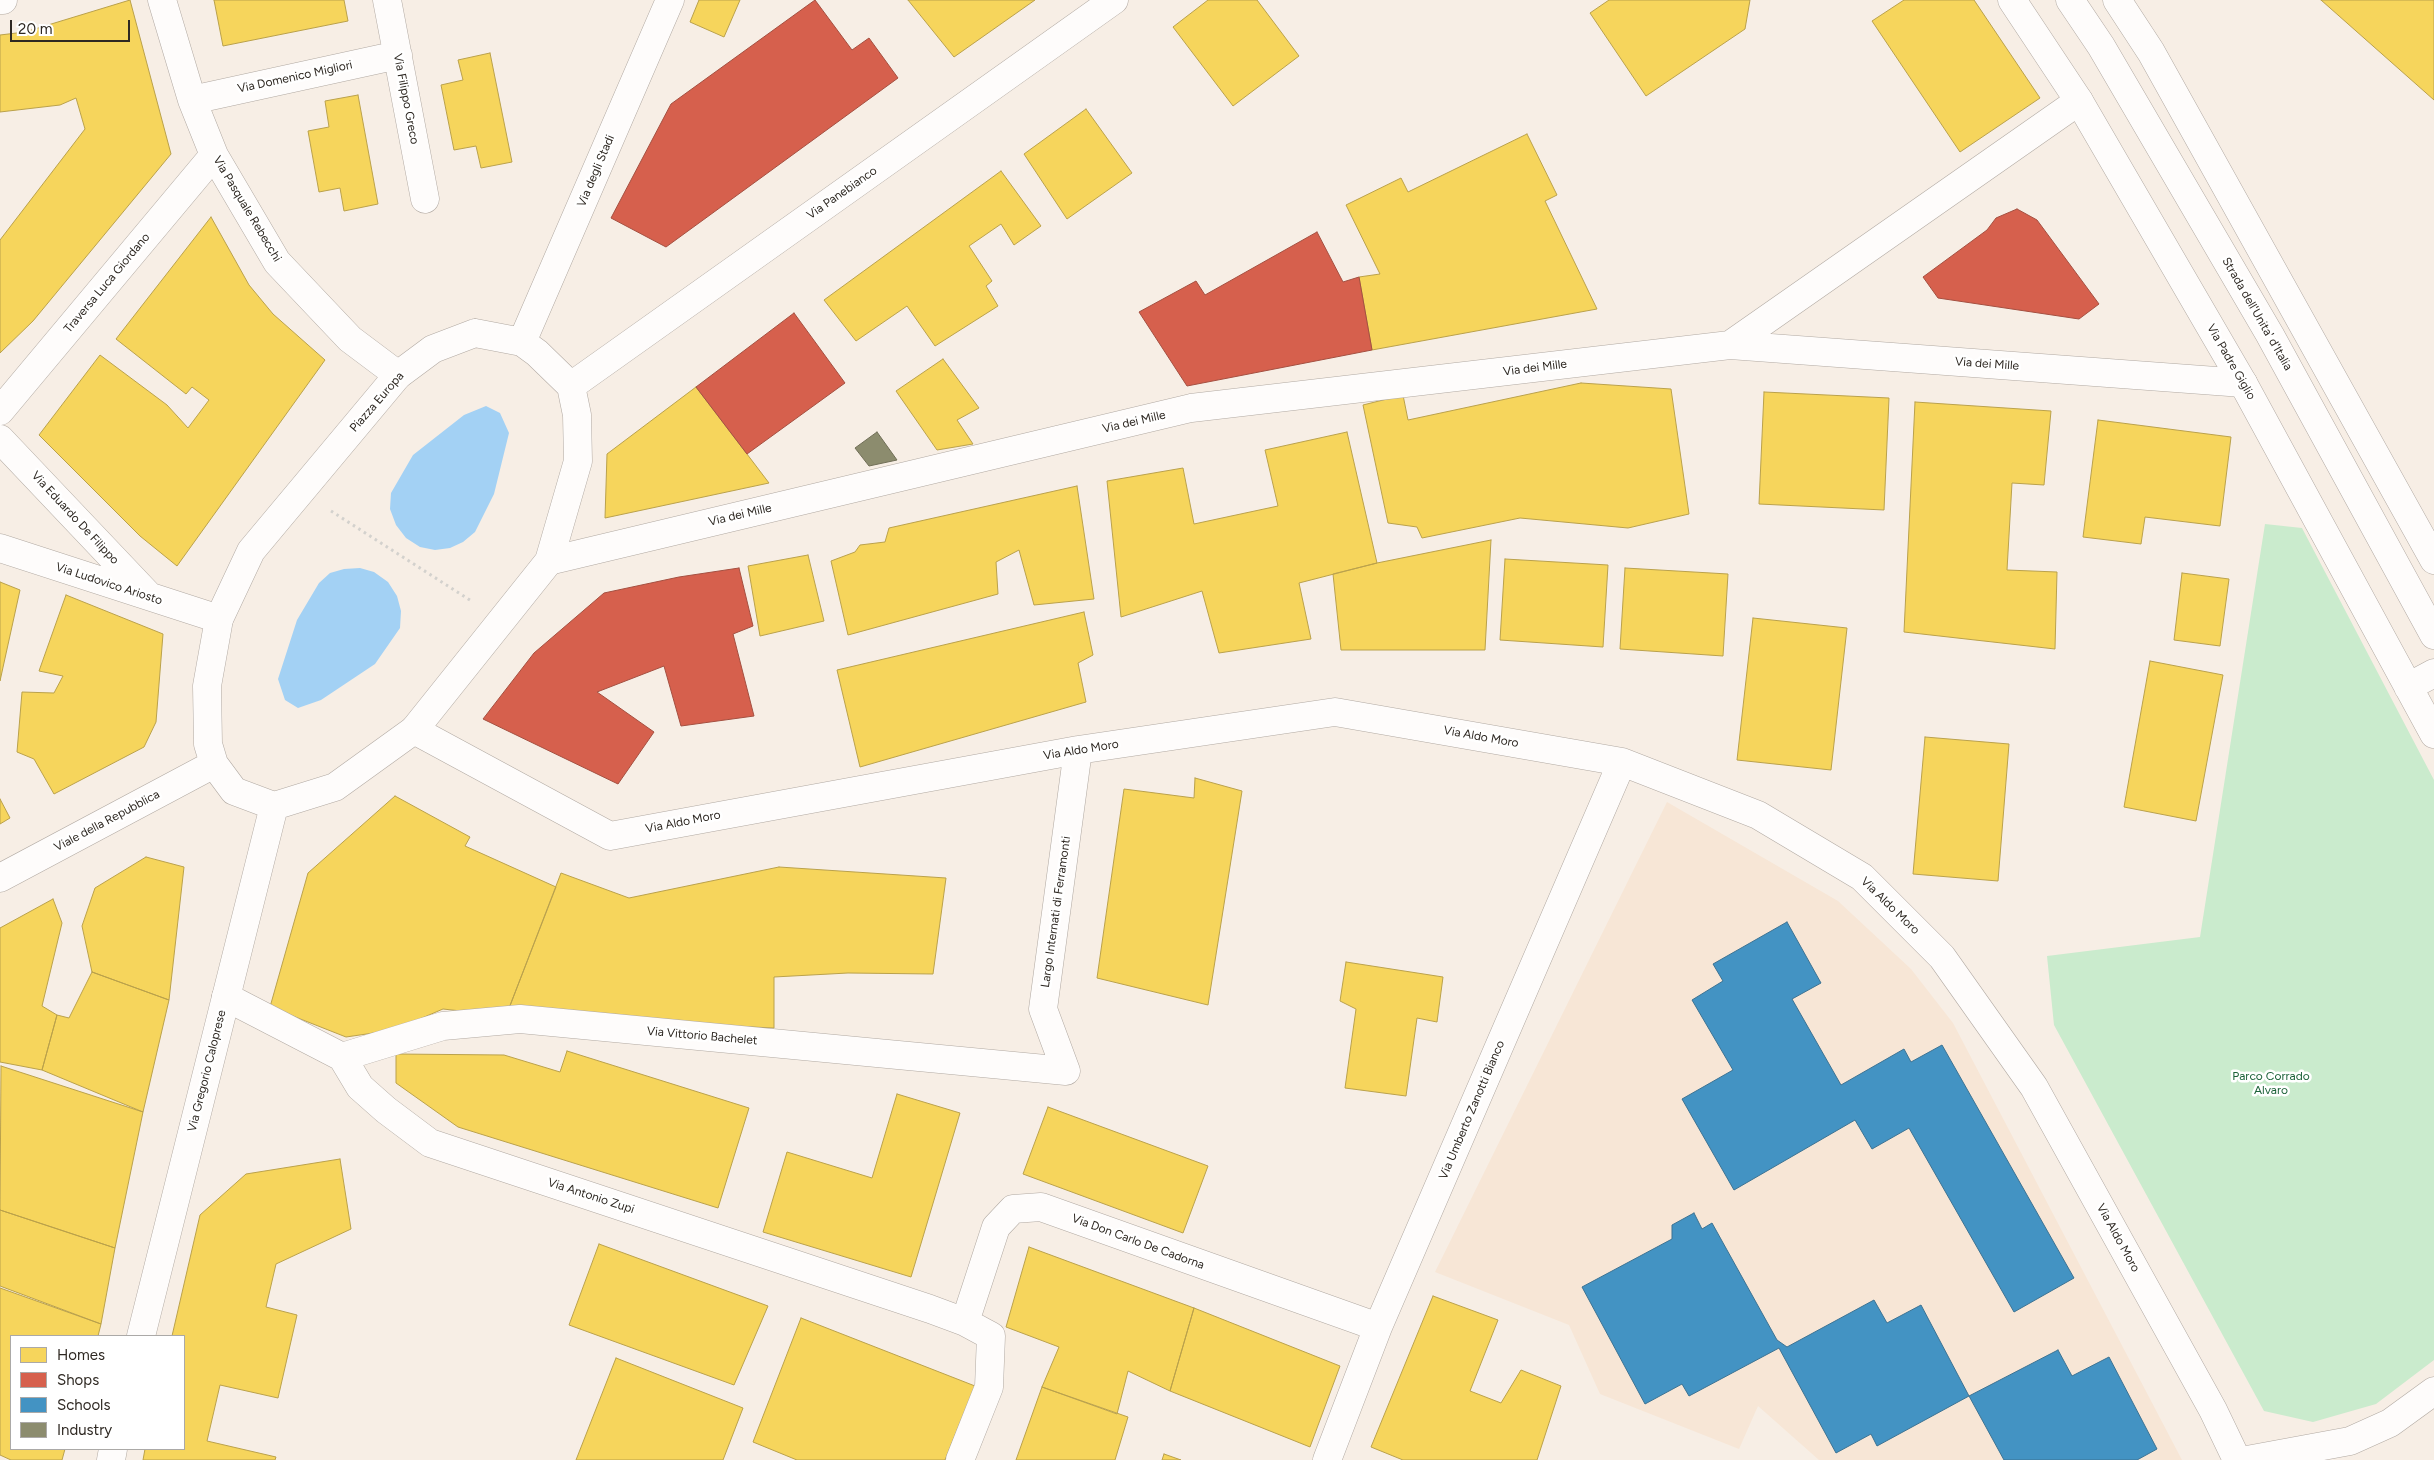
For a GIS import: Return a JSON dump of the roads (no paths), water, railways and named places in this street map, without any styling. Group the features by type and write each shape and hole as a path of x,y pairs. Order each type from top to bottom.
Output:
{"street":[{"name":"Via Pasquale Rebecchi","path":"162,0 192,100 214,155 277,262 350,339 398,375"},
{"name":"Via Filippo Greco","path":"386,0 425,199"},
{"name":"Via degli Stadi","path":"522,342 670,0"},
{"name":"Via Panebianco","path":"571,386 1114,0"},
{"name":"Via Padre Giglio","path":"2012,0 2080,101 2243,383 2434,734"},
{"name":"Strada dell'Unita' d'Italia","path":"2070,0 2101,46 2270,335 2434,635"},
{"path":"2117,0 2151,52 2434,560"},
{"name":"Via Domenico Migliori","path":"192,100 398,55"},
{"name":"Via dei Mille","path":"1730,345 2080,101"},
{"name":"Traversa Luca Giordano","path":"0,411 214,155"},
{"name":"Piazza Europa","path":"274,806 234,791 214,764 208,744 207,686 219,619 251,551 398,375 433,349 475,333 522,342 537,353 571,386"},
{"name":"Via dei Mille","path":"549,560 1191,408 1730,345 2243,383"},
{"path":"274,806 335,787 414,730 549,560 578,461 577,416 571,386"},
{"name":"Via Eduardo De Filippo","path":"0,439 151,598"},
{"name":"Via Ludovico Ariosto","path":"0,548 219,619"},
{"path":"2408,687 2434,673"},
{"name":"Via Aldo Moro","path":"414,730 610,836 1078,750 1335,712 1622,762 1758,815 1862,877 1942,957 2034,1087 2213,1410 2237,1460"},
{"name":"Largo Internati di Ferramonti","path":"1066,1071 1043,1010 1078,750"},
{"name":"Via Umberto Zanotti Bianco","path":"1327,1460 1378,1327 1622,762"},
{"name":"Viale della Repubblica","path":"0,878 214,764"},
{"name":"Via Gregorio Caloprese","path":"141,1335 274,806"},
{"path":"226,997 342,1057"},
{"name":"Via Vittorio Bachelet","path":"342,1057 443,1026 520,1019 1066,1071"},
{"name":"Via Antonio Zupi","path":"342,1057 360,1087 386,1110 430,1143 965,1322 991,1336 989,1387 960,1460"},
{"name":"Via Don Carlo De Cadorna","path":"965,1322 996,1227 1013,1209 1041,1207 1378,1327"},
{"path":"2247,1460 2350,1441 2390,1423 2434,1391"}],"water":[{"path":"486,406 500,413 509,433 494,494 475,532 463,542 450,548 435,550 420,547 406,538 396,525 390,509 391,493 413,455 464,415"},
{"path":"360,568 374,572 388,582 397,596 401,611 400,628 375,664 321,700 298,708 285,700 278,679 297,620 319,583 330,573 344,569"}],"park label":[{"name":"Parco Corrado Alvaro","path":"2271,1083"}]}
